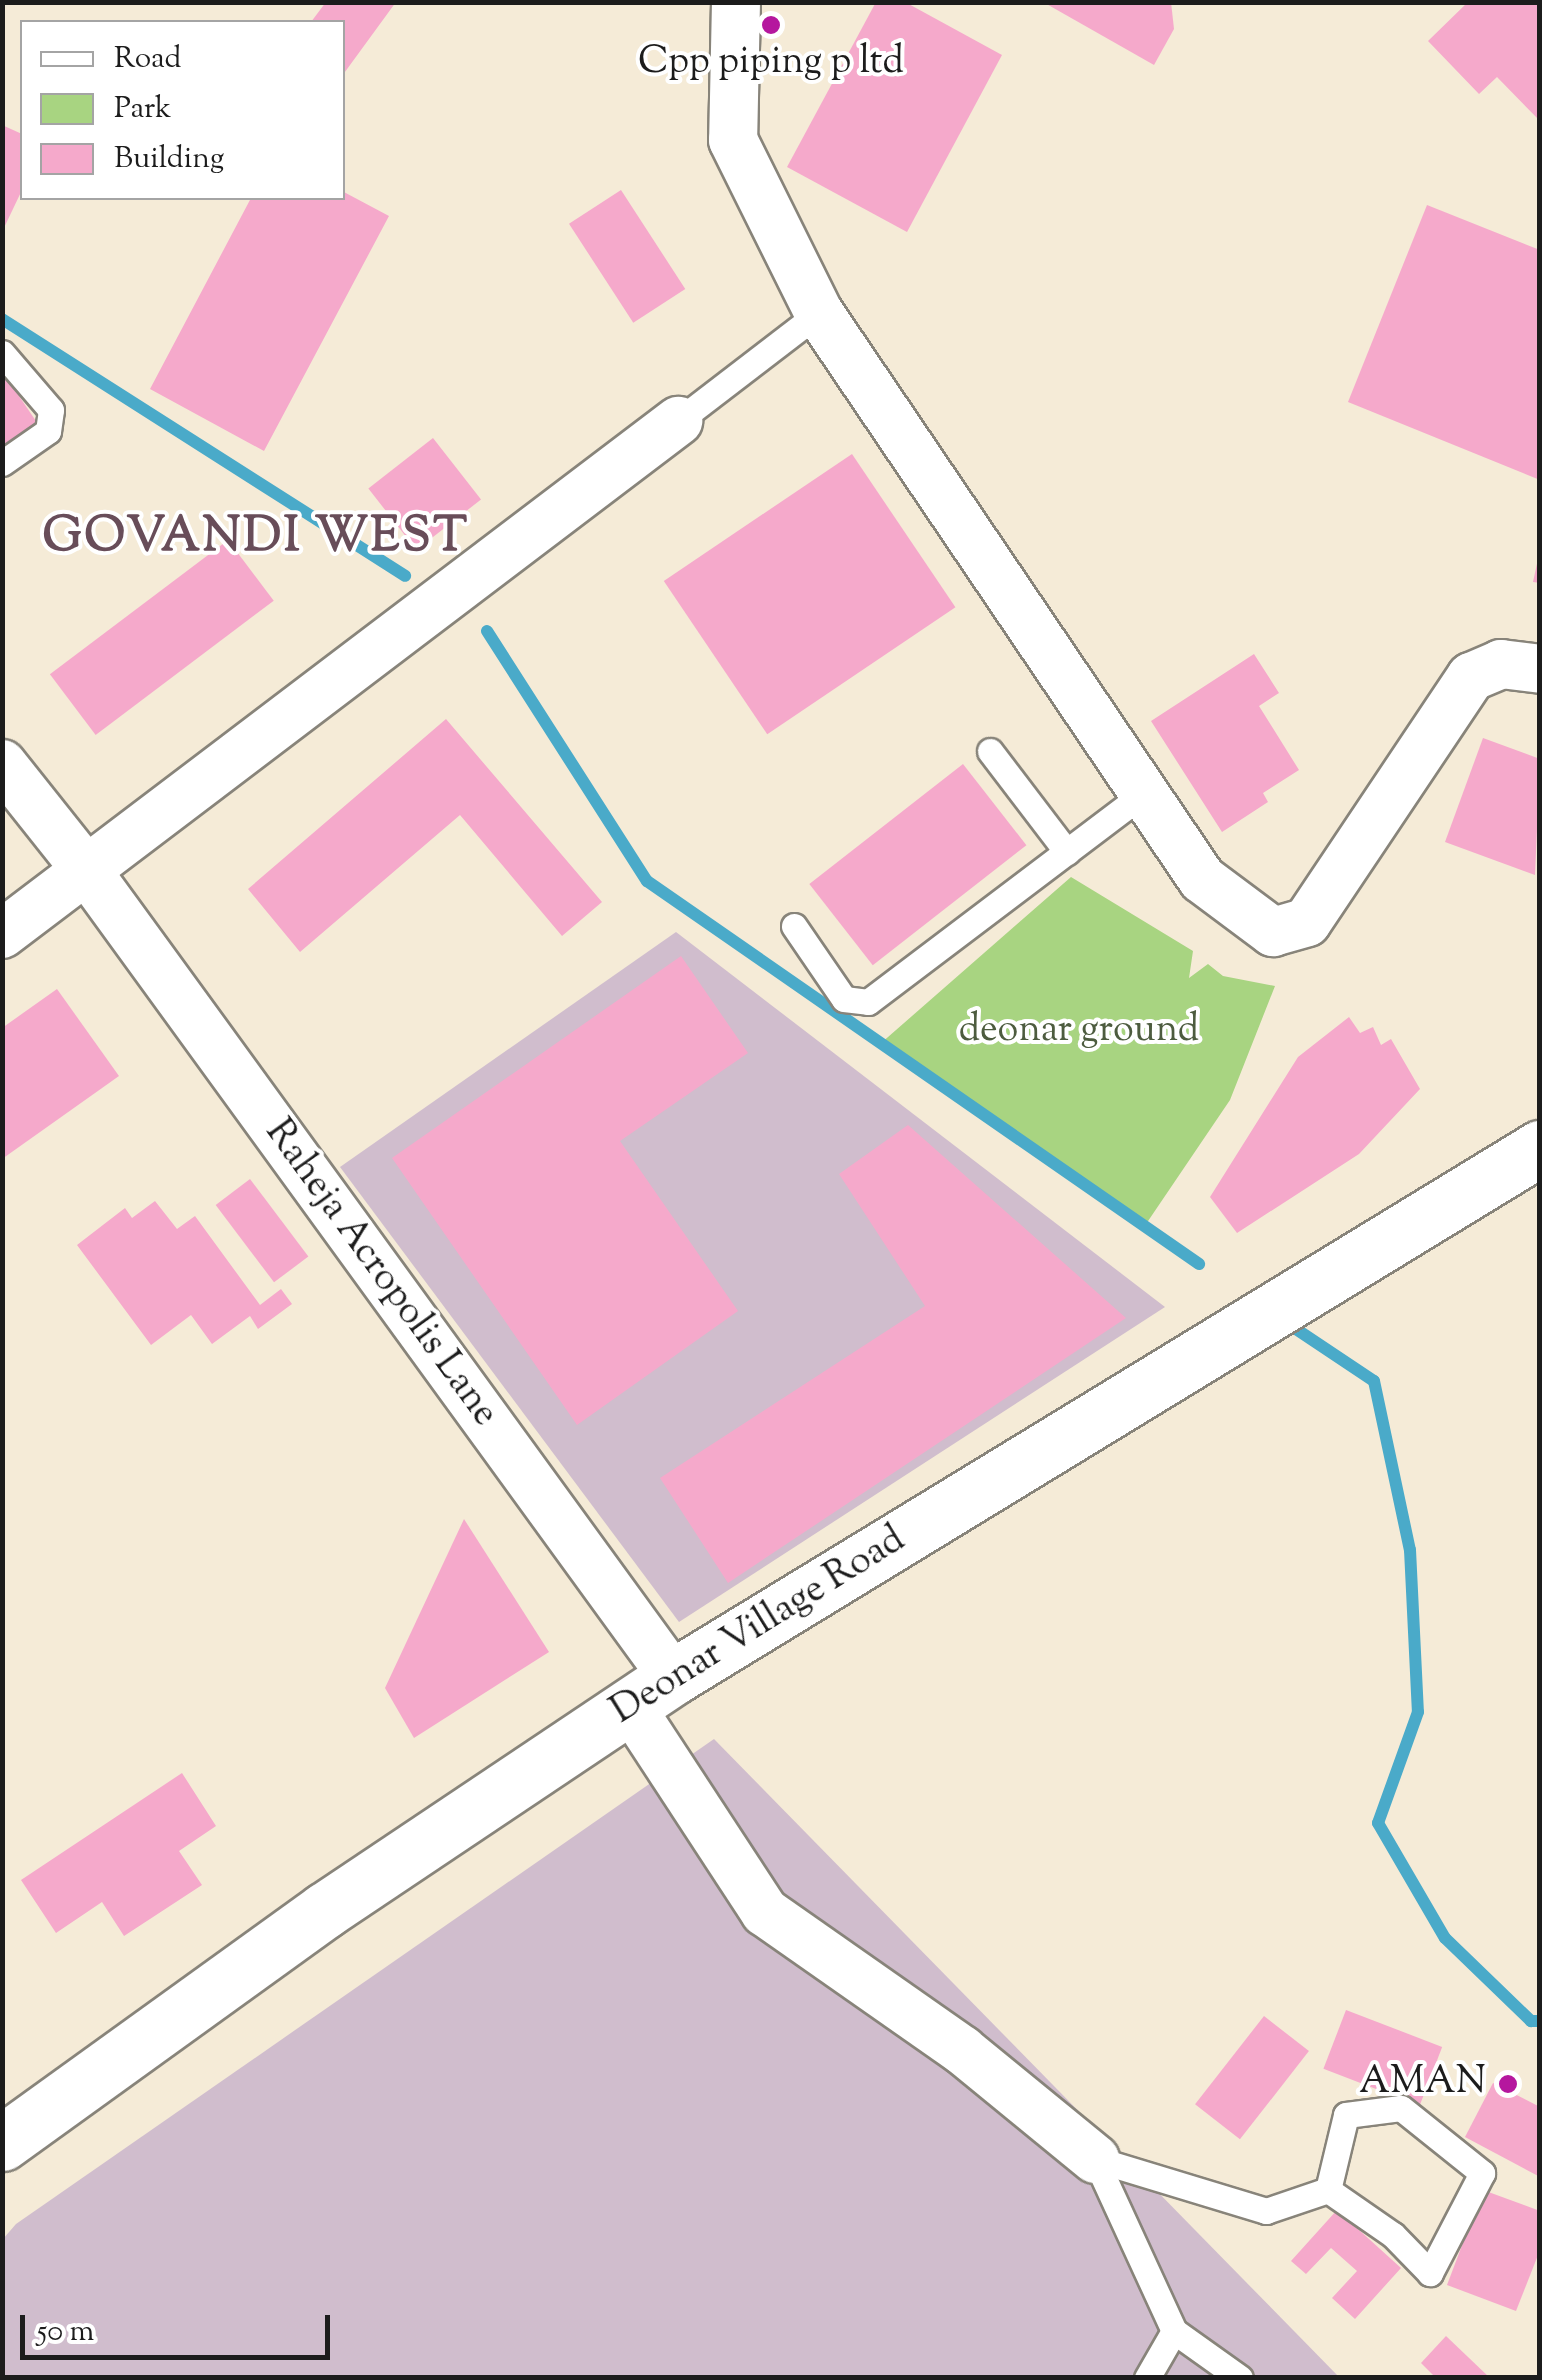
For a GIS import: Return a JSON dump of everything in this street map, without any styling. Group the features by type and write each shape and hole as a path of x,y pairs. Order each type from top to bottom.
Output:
{"main road":[{"name":"Deonar Village Road","path":"2,2143 325,1910 652,1691 1540,1148"}],"street":[{"path":"736,2 734,140 819,313 1202,879 1274,932 1307,922 1471,677 1501,664 1540,669"},
{"path":"2,934 678,421"},
{"name":"Raheja Acropolis Lane","path":"2,764 87,870 652,1691 765,1912 962,2050 1095,2159"}],"lane":[{"path":"678,421 819,313"},
{"path":"2,353 51,410 48,431 2,463"},
{"path":"990,750 1067,852"},
{"path":"794,926 844,999 868,1002 1144,793"},
{"path":"1400,2108 1482,2173 1430,2273 1393,2235 1328,2190 1346,2115 1400,2108"},
{"path":"1095,2159 1266,2211 1328,2190"},
{"path":"1095,2159 1174,2331 1240,2378"},
{"path":"1147,2378 1174,2331"}],"shaded area":[{"path":"676,932 1165,1307 679,1622 340,1167"},
{"path":"714,1739 1339,2377 3,2378 3,2239 16,2224"}],"green space":[{"name":"deonar ground","path":"1071,877 1193,951 1189,978 1208,964 1223,976 1275,986 1230,1100 1144,1227 880,1044"}],"building":[{"path":"326,2 396,2 345,72 345,20 312,20"},
{"path":"876,2 905,2 1002,55 907,232 787,167"},
{"path":"1043,2 1171,2 1174,29 1154,65"},
{"path":"1468,2 1540,2 1540,121 1497,77 1479,94 1428,41"},
{"path":"2,125 20,133 20,194 2,232"},
{"path":"621,190 685,289 633,323 569,224"},
{"path":"345,193 389,216 264,451 150,389 250,200 345,200"},
{"path":"1427,205 1540,250 1540,480 1348,402"},
{"path":"2,371 38,424 2,448"},
{"path":"433,438 481,499 416,550 368,488"},
{"path":"852,454 955,607 767,734 664,581"},
{"path":"228,540 274,601 96,735 50,674"},
{"path":"1540,559 1540,583 1533,582"},
{"path":"1254,654 1279,693 1259,706 1299,770 1263,793 1268,802 1222,832 1151,721"},
{"path":"446,719 602,902 562,936 460,815 300,952 248,889"},
{"path":"1483,738 1540,759 1535,875 1445,842"},
{"path":"963,764 1026,845 873,965 809,884"},
{"path":"681,956 748,1053 620,1141 738,1311 577,1425 392,1158"},
{"path":"57,989 119,1076 2,1159 2,1028"},
{"path":"1349,1017 1360,1033 1373,1027 1381,1045 1391,1039 1420,1089 1359,1154 1237,1233 1210,1197 1298,1057"},
{"path":"908,1125 1126,1318 728,1583 660,1478 925,1306 839,1174"},
{"path":"250,1179 308,1256 274,1282 216,1205"},
{"path":"155,1201 177,1229 195,1216 260,1305 281,1289 292,1304 258,1329 250,1316 212,1344 191,1315 151,1345 77,1245 125,1208 132,1218"},
{"path":"464,1519 549,1652 414,1738 385,1688"},
{"path":"182,1773 216,1826 179,1851 202,1885 124,1936 102,1902 56,1933 21,1880"},
{"path":"1346,2010 1442,2047 1420,2106 1323,2069"},
{"path":"1264,2016 1309,2051 1240,2139 1195,2104"},
{"path":"1493,2083 1540,2107 1540,2177 1465,2137"},
{"path":"1483,2190 1540,2211 1540,2250 1516,2311 1447,2285"},
{"path":"1337,2210 1401,2268 1355,2319 1332,2298 1357,2271 1331,2248 1306,2274 1291,2261"},
{"path":"1446,2336 1490,2378 1436,2378 1421,2363"}],"waterway":[{"path":"2,319 405,576"},
{"path":"487,631 647,881 1199,1264"},
{"path":"1284,1321 1374,1381 1410,1550 1418,1712 1378,1823 1445,1938 1531,2021 1540,2021"}],"place":[{"name":"Cpp piping p ltd","path":"771,25"},
{"name":"AMAN","path":"1508,2084"}],"district":[{"name":"GOVANDI WEST","path":"256,539"}]}
